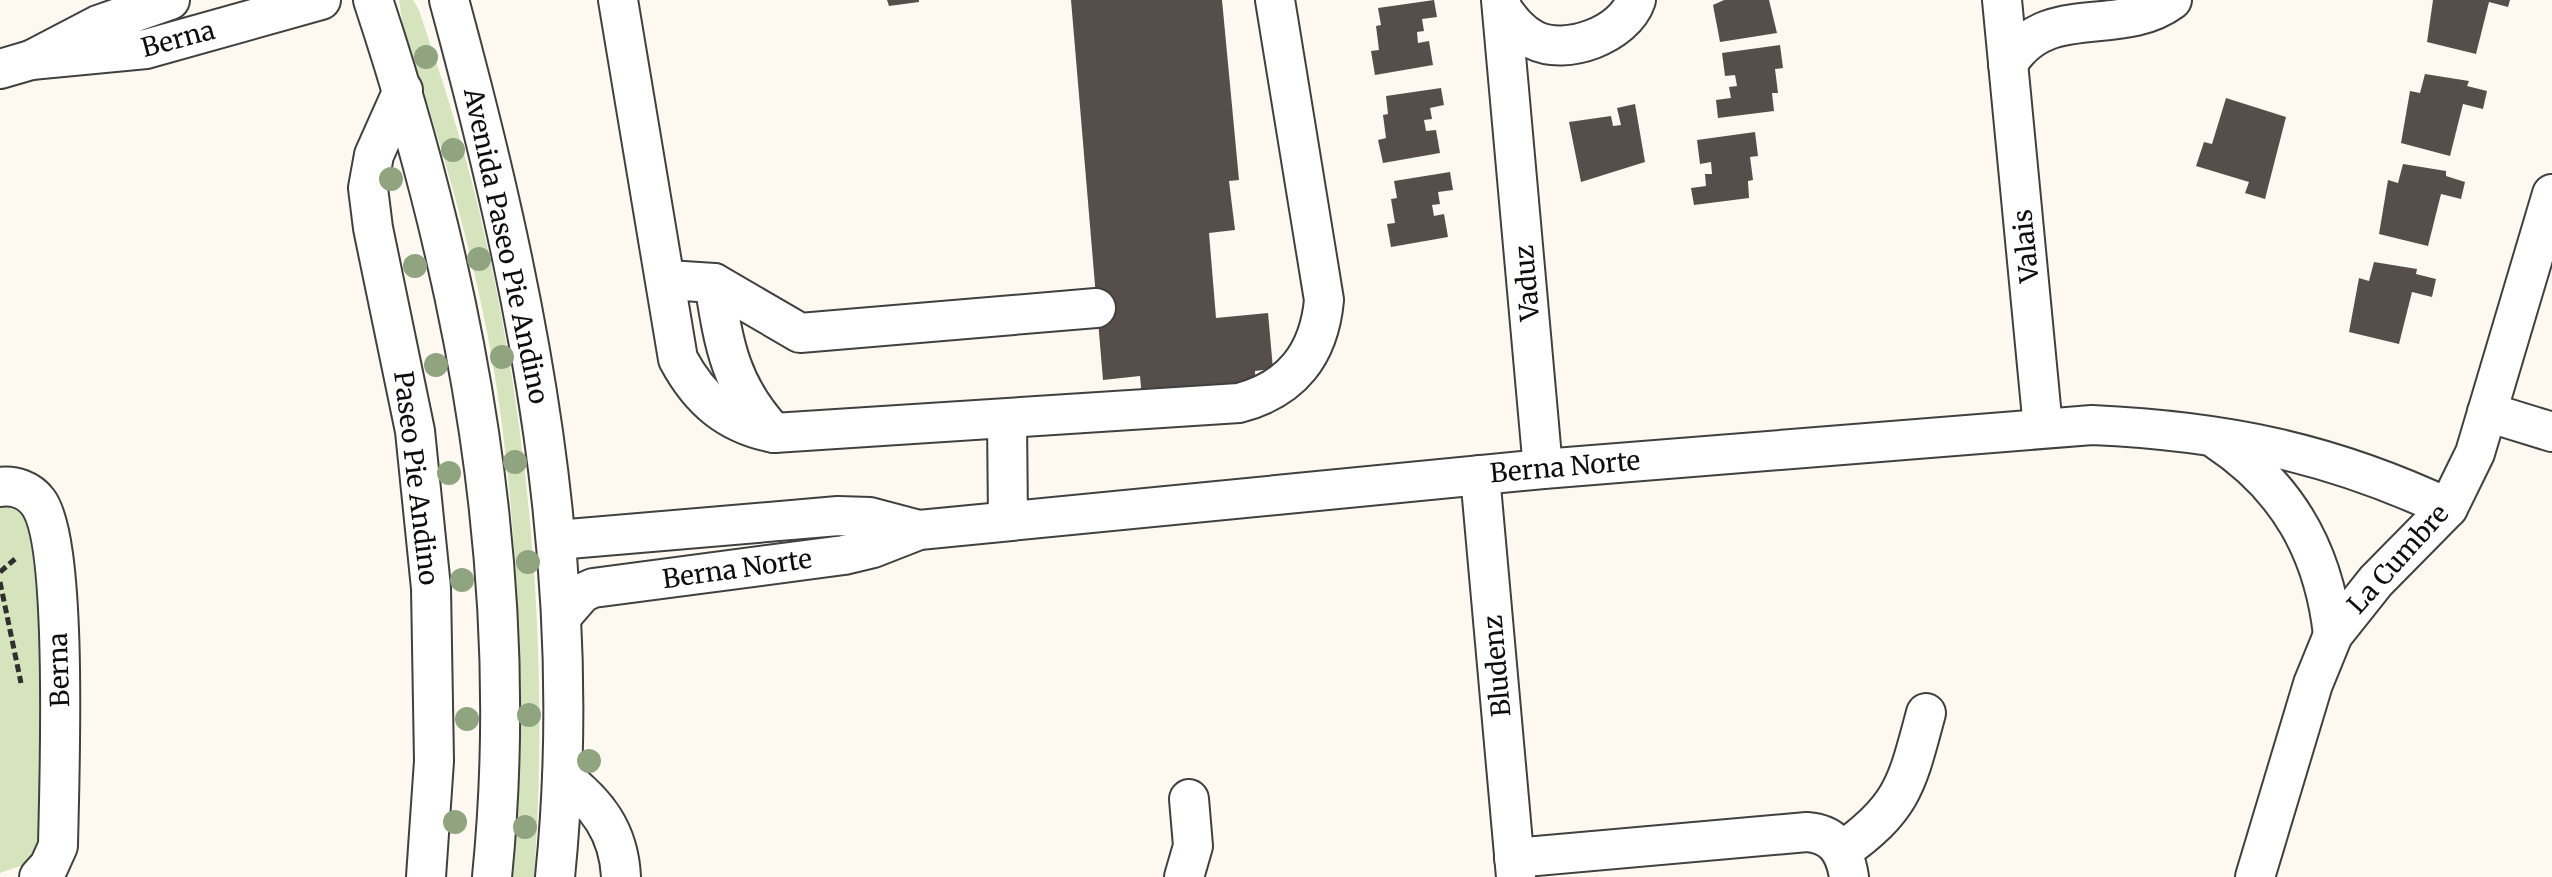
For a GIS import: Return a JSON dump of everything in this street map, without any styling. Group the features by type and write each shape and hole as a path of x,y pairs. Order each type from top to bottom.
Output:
{"street":[{"name":"Berna","path":"16,64 98,25 170,0"},
{"name":"Berna","path":"16,64 146,49 321,0"},
{"path":"373,0 403,90 448,257 482,436 493,547 499,659 492,877"},
{"name":"Avenida Paseo Pie Andino","path":"449,0 522,297 549,460 562,616 562,777 555,877"},
{"path":"618,0 668,280 672,338 689,379 718,411 754,429 774,433 1239,403 1277,389 1305,362 1316,343 1324,300 1275,0"},
{"path":"1510,97 1525,64 1547,45 1607,34 1626,20 1636,0"},
{"name":"Valais","path":"2002,0 2043,428"},
{"path":"2022,0 2057,22"},
{"path":"2008,64 2027,37 2057,22 2141,12 2172,0"},
{"name":"Vaduz","path":"1501,5 1525,35 1547,45"},
{"name":"Vaduz","path":"1501,5 1543,469"},
{"name":"Paseo Pie Andino","path":"403,90 374,155 368,188 373,228 415,431 431,588 434,761 426,877"},
{"name":"La Cumbre","path":"2255,877 2313,684 2333,635 2376,581 2448,508 2475,453 2552,194"},
{"path":"668,280 714,283 800,333 1096,308"},
{"path":"714,283 724,348 733,376 747,402 774,433"},
{"path":"2487,412 2552,432"},
{"path":"1007,419 1008,521"},
{"name":"Berna Norte","path":"562,616 582,593 593,588 844,555 873,548 919,530 1543,469 2092,425 2212,436 2331,460 2390,481 2448,508"},
{"path":"2212,436 2258,471 2296,516 2322,573 2333,635"},
{"name":"Bludenz","path":"1480,475 1515,868 1807,832 1829,838 1846,864 1902,793 1926,713"},
{"name":"Berna","path":"0,487 17,488 38,501 44,512 54,565 60,711 58,846 49,866 39,877"},
{"name":"Berna Norte","path":"557,540 838,516 870,517 919,530"},
{"path":"562,777 582,792 610,828 617,846 621,877"},
{"path":"1184,877 1193,846 1189,799"}],"green space":[{"path":"399,0 413,0 419,10 457,129 477,202 511,369 523,453 537,622 538,792 534,877 513,877 519,760 518,643 512,526 500,410 472,264 447,169 403,27"},
{"path":"12,500 29,520 37,597 42,682 44,840 26,864 0,873 0,504"}],"building":[{"path":"887,0 919,0 919,2 889,6"},
{"path":"1071,0 1222,0 1239,180 1229,181 1235,230 1209,233 1216,318 1268,313 1273,369 1255,371 1256,387 1142,398 1140,376 1103,380"},
{"path":"1434,0 1437,17 1422,19 1424,31 1417,32 1418,43 1429,41 1433,65 1375,75 1371,51 1379,50 1376,26 1381,25 1378,8"},
{"path":"1724,0 1769,0 1777,33 1720,42 1713,5"},
{"path":"2433,0 2510,0 2508,7 2489,2 2476,54 2427,42"},
{"path":"1780,45 1783,68 1775,69 1778,93 1772,93 1774,111 1718,118 1716,100 1731,98 1729,87 1737,86 1735,75 1725,76 1722,53"},
{"path":"2425,74 2469,81 2467,86 2487,91 2483,109 2463,104 2450,156 2401,143 2410,91 2420,93"},
{"path":"1441,88 1444,105 1430,108 1432,119 1424,120 1426,131 1436,130 1440,153 1383,163 1378,140 1386,138 1383,115 1388,114 1386,96"},
{"path":"2226,98 2286,117 2265,199 2245,193 2249,182 2196,166 2204,142 2212,144"},
{"path":"1635,104 1645,162 1581,182 1569,122 1611,116 1613,126 1621,125 1617,108"},
{"path":"1755,132 1758,156 1750,157 1753,180 1748,181 1749,198 1694,205 1691,188 1706,186 1705,174 1712,174 1711,162 1700,164 1697,140"},
{"path":"2403,164 2446,171 2446,176 2465,182 2461,199 2441,194 2428,246 2379,234 2388,180 2398,183"},
{"path":"1450,172 1453,190 1438,192 1440,204 1432,205 1434,216 1444,214 1448,237 1391,247 1387,224 1395,223 1391,199 1397,198 1394,181"},
{"path":"2374,262 2417,269 2416,274 2436,279 2432,297 2412,292 2399,344 2349,332 2359,278 2369,281"}]}
